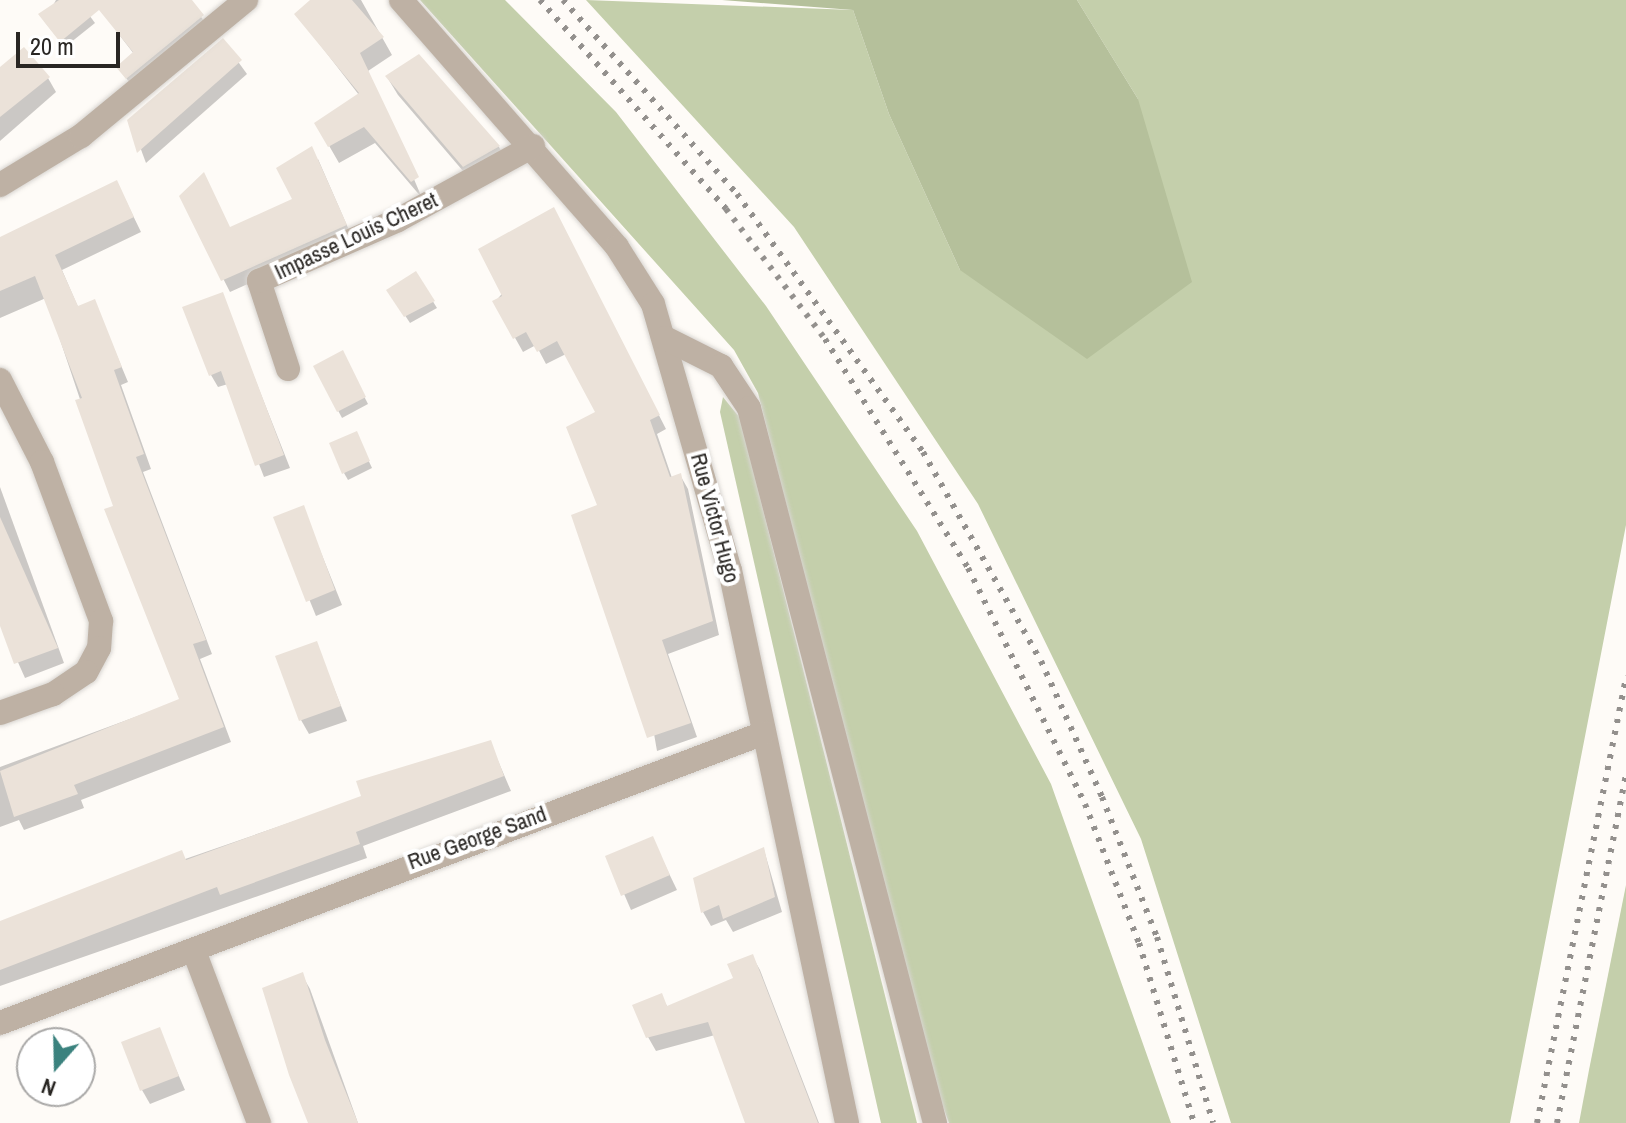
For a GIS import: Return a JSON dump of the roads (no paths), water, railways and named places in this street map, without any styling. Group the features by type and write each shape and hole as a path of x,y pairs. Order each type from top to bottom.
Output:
{"street":[{"path":"0,185 81,136 246,0"},
{"name":"Rue Victor Hugo","path":"401,0 533,146 639,277 665,338 730,570 847,1123"},
{"name":"Impasse Louis Cheret","path":"288,369 259,281 398,220 533,146"},
{"path":"665,338 721,366 749,408 935,1123"},
{"path":"0,380 42,462 101,621 99,648 86,672 53,694 0,713"},
{"name":"Rue George Sand","path":"0,1023 764,733"},
{"path":"194,951 259,1123"}],"railway":[{"path":"540,0 726,209 825,339 968,568 1085,804 1139,943 1194,1123"},
{"path":"563,0 737,194 923,452 1041,661 1102,797 1157,937 1213,1123"},
{"path":"1537,1123 1626,676"},
{"path":"1557,1123 1626,774"}]}
